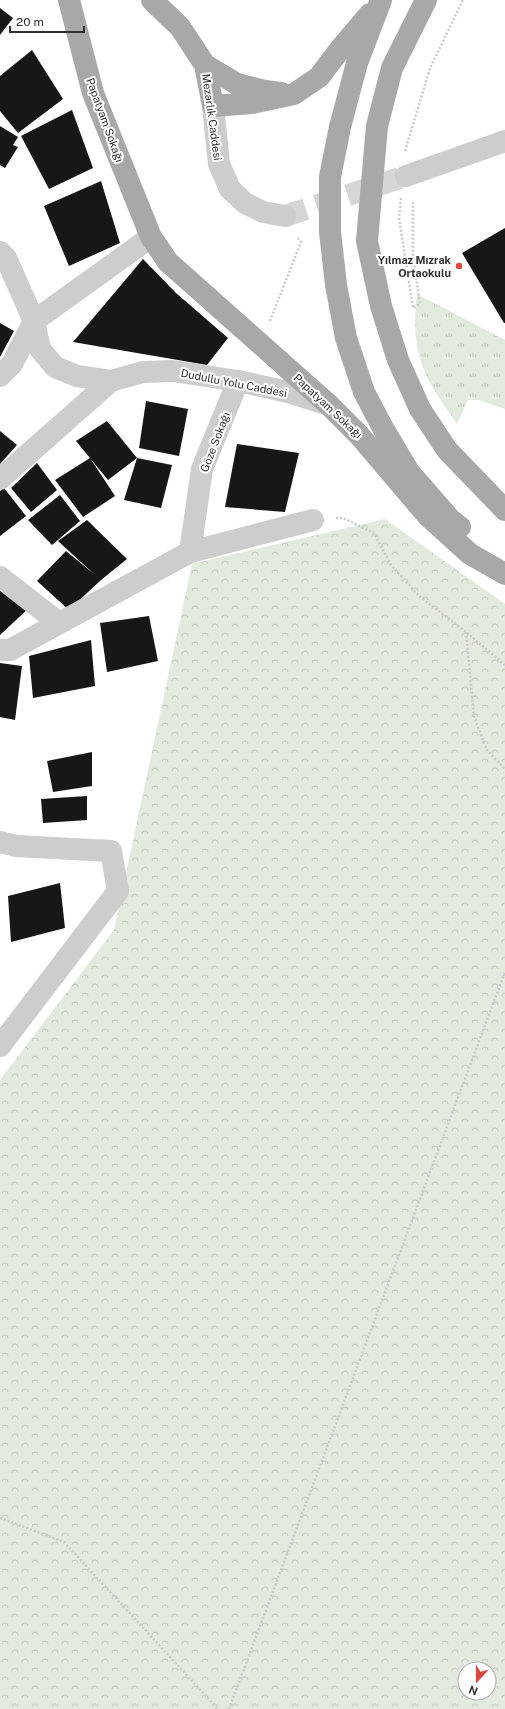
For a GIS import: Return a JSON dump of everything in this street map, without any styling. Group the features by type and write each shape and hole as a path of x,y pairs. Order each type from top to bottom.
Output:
{"main road":[{"name":"Papatyam Sokağı","path":"68,0 93,94 151,237 168,262 329,406 359,435 427,515 470,554 505,574"},
{"name":"Mezarlık Caddesi","path":"152,0 180,27 205,65 213,106"},
{"path":"426,0 392,68 377,126 367,241 380,306 398,360 420,409 447,450 505,510"},
{"path":"213,106 252,103 294,94 319,77 379,3"},
{"path":"379,3 354,77 340,127 330,177 330,232 336,285 346,338 364,392 409,472 450,519 505,568"},
{"path":"205,65 237,84 265,91 294,94"}],"street":[{"name":"Mezarlık Caddesi","path":"213,106 219,164 230,190 245,203 263,212 285,216"},
{"path":"406,176 505,141"},
{"path":"0,376 12,364 34,322 151,237"},
{"name":"Dudullu Yolu Caddesi","path":"0,252 6,258 34,322 40,349 56,368 77,376 112,381 143,372 173,371 238,381 288,392 329,406"},
{"path":"0,479 112,381"},
{"name":"Göze Sokağı","path":"190,552 202,469 238,381"},
{"path":"0,650 10,650 190,552 312,520"},
{"path":"0,577 59,623"},
{"path":"0,842 16,846 110,851 118,891 0,1046"}],"path":[{"path":"413,202 413,256 420,304"},
{"path":"260,344 301,242 297,236"},
{"path":"312,520 343,518 374,533 391,565 419,596 466,632 505,665"},
{"path":"466,632 474,717 488,750 505,769"},
{"path":"229,1709 505,972"},
{"path":"0,1518 64,1542 218,1709"}],"green space":[{"path":"417,294 505,340 505,409 479,400 468,400 457,424 433,388 425,373 419,356 415,330"},
{"path":"385,519 505,604 505,1709 0,1709 0,1080 114,930 192,564"}],"building":[{"path":"0,8 13,18 0,35"},
{"path":"32,50 63,99 18,133 0,111 0,76"},
{"path":"72,110 93,168 49,189 21,136"},
{"path":"0,126 18,137 13,145 18,147 5,168 0,165"},
{"path":"101,181 120,243 69,266 44,206"},
{"path":"505,228 505,323 504,323 462,253"},
{"path":"143,259 176,293 228,338 207,365 73,342"},
{"path":"0,323 14,331 0,357"},
{"path":"146,401 188,409 179,456 139,448"},
{"path":"107,421 137,458 108,480 76,441"},
{"path":"0,431 17,445 0,464"},
{"path":"237,444 299,453 285,512 225,507"},
{"path":"90,458 115,496 83,517 55,480"},
{"path":"137,458 172,465 161,508 124,500"},
{"path":"37,463 57,490 31,512 11,488"},
{"path":"4,488 26,516 0,536 0,491"},
{"path":"60,495 80,521 52,545 28,520"},
{"path":"87,520 127,559 101,580 69,610 37,581 66,551 94,574 58,541"},
{"path":"0,584 30,607 0,635"},
{"path":"149,616 158,661 107,672 100,623"},
{"path":"91,640 95,686 33,698 29,656"},
{"path":"0,663 22,666 15,720 0,717"},
{"path":"92,752 92,786 53,792 47,761"},
{"path":"87,796 87,820 43,823 41,799"},
{"path":"60,883 65,928 11,942 8,896"}],"tunnel":[{"path":"285,216 406,176"}],"place":[{"name":"Yılmaz Mızrak Ortaokulu","path":"459,266"}]}
